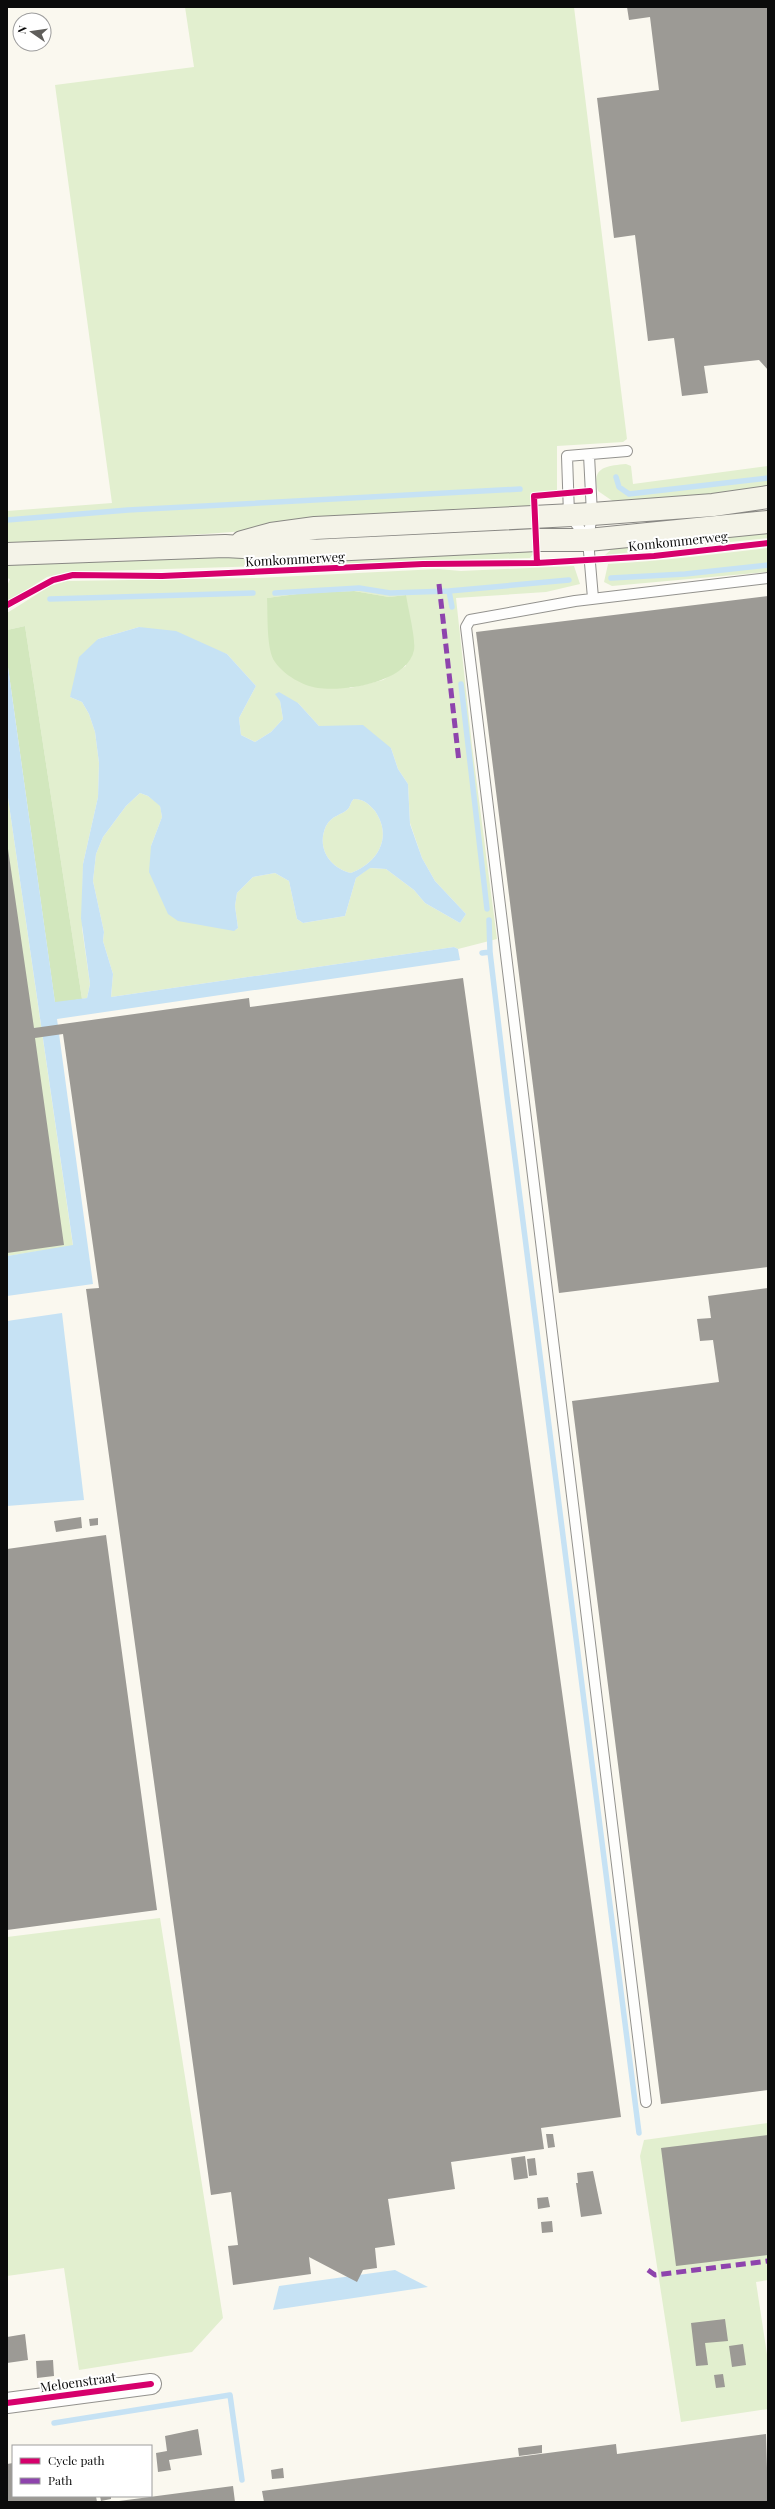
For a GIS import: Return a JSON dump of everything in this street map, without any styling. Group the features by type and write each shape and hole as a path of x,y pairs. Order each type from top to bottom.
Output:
{"main road":[{"name":"Komkommerweg","path":"225,546 271,534 315,528 592,514 713,505 768,497"},
{"name":"Komkommerweg","path":"7,554 225,546 310,551 537,540 588,540 768,522"}],"street":[{"name":"Meloenstraat","path":"7,2403 151,2384"}],"lane":[{"path":"588,540 569,514 567,456 627,452"},
{"path":"589,455 592,514 588,540 593,598"},
{"path":"646,2102 466,627 470,620 593,598 768,578"}],"green space":[{"path":"185,7 574,7 627,439 623,442 557,446 557,491 531,493 532,510 205,534 7,545 7,511 112,503 55,85 194,67"},
{"path":"626,464 631,466 633,484 768,466 768,493 614,502 598,491 596,483 597,477 602,469"},
{"path":"768,528 768,538 605,555 616,545"},
{"path":"533,546 534,553 530,558 68,572 47,577 7,602 7,586 10,579 7,578 7,565"},
{"path":"768,548 768,572 612,586 604,582 608,564"},
{"path":"574,566 580,584 546,592 456,598 472,746 497,939 458,949 454,947 111,997 113,974 103,941 104,932 93,881 96,854 103,837 126,806 140,793 148,796 160,805 162,817 151,846 211,926 235,930 238,928 235,906 237,893 253,877 275,873 289,881 297,919 303,923 345,916 356,878 369,868 386,869 414,890 425,903 460,923 466,914 435,881 422,858 410,823 408,784 398,769 391,748 319,726 298,703 280,701 283,719 271,732 255,742 241,735 239,718 256,686 227,654 139,627 98,639 70,697 82,702 89,714 95,732 99,763 98,797 83,864 82,928 90,984 87,998 82,999 25,626 7,630 7,613 50,586 67,581 257,578 438,569 461,571","holes":["354,591 389,597 406,595 406,666 383,680 350,688 267,598 304,593"]},
{"path":"354,591 389,597 406,595 413,631 414,645 414,650 409,661 400,670 388,677 359,686 344,688 330,689 312,687 294,679 283,671 275,662 270,649 267,598 304,593"},
{"path":"25,626 82,999 55,1003 7,660 7,630"},
{"path":"7,791 73,1246 7,1256"},
{"path":"354,799 366,802 371,806 380,821 383,830 380,848 375,856 361,869 351,873 337,867 331,862 324,849 323,834 328,822 348,809"},
{"path":"160,1918 223,2318 192,2352 79,2370 64,2268 7,2276 7,1937"},
{"path":"768,2123 768,2280 756,2282 768,2361 768,2409 681,2422 640,2156 644,2140"}],"water":[{"path":"139,627 176,631 227,654 256,686 239,718 241,735 255,742 271,732 283,719 280,701 275,694 279,692 298,703 319,726 363,725 391,748 398,769 408,784 410,824 422,858 435,881 466,914 460,923 425,903 414,890 386,869 370,868 356,878 345,916 303,923 297,919 289,881 275,873 253,877 237,893 235,906 238,928 234,931 178,921 168,914 149,872 151,846 162,817 160,806 148,796 140,793 126,806 103,837 96,854 93,881 104,932 103,941 113,974 111,997 454,947 458,949 460,960 57,1019 93,1284 7,1296 7,1256 73,1245 7,791 7,660 55,1002 87,998 90,984 81,918 83,864 98,797 99,763 95,732 89,714 82,702 70,697 79,657 98,639","holes":["354,799 366,802 371,806 375,811 383,830 380,848 375,856 361,869 351,873 337,867 331,862 324,849 323,834 328,822 346,811"]},
{"path":"62,1313 84,1500 7,1506 7,1321"},
{"path":"395,2270 428,2287 273,2310 279,2286"}],"building":[{"path":"627,7 768,7 768,370 759,360 704,366 708,393 682,396 674,338 648,341 635,235 614,238 597,98 659,90 650,17 629,20"},
{"path":"768,596 768,1267 559,1293 476,632"},
{"path":"7,842 34,1028 249,998 250,1007 463,978 621,2117 541,2128 544,2149 451,2162 455,2189 388,2199 395,2245 375,2248 377,2268 363,2270 357,2282 309,2257 311,2274 233,2285 228,2246 238,2245 231,2192 211,2195 86,1289 99,1288 63,1034 35,1038 64,1245 7,1253"},
{"path":"768,1288 768,2090 661,2104 572,1401 719,1382 713,1340 700,1341 697,1319 711,1318 708,1296"},
{"path":"81,1517 82,1528 56,1532 54,1521"},
{"path":"98,1518 98,1525 90,1526 89,1519"},
{"path":"106,1535 157,1910 7,1930 7,1549"},
{"path":"546,2134 553,2134 555,2147 548,2148"},
{"path":"768,2135 768,2255 676,2266 661,2148"},
{"path":"525,2156 528,2178 514,2180 511,2158"},
{"path":"535,2158 537,2175 529,2176 527,2159"},
{"path":"593,2171 602,2214 581,2217 576,2183 578,2183 577,2173"},
{"path":"548,2197 550,2207 538,2209 537,2198"},
{"path":"552,2221 553,2232 542,2233 541,2222"},
{"path":"725,2319 728,2341 705,2343 708,2365 696,2366 691,2323"},
{"path":"25,2334 28,2360 7,2363 7,2337"},
{"path":"743,2344 746,2365 732,2367 729,2346"},
{"path":"53,2360 54,2376 37,2378 36,2361"},
{"path":"723,2374 725,2387 716,2388 714,2375"},
{"path":"198,2429 202,2455 169,2460 171,2470 158,2472 156,2453 167,2451 165,2436"},
{"path":"766,2434 768,2502 264,2502 262,2491 616,2444 617,2454"},
{"path":"542,2445 542,2453 519,2456 518,2448"},
{"path":"12,2463 12,2497 96,2497 97,2502 7,2502 7,2464"},
{"path":"283,2468 284,2478 272,2479 271,2470"},
{"path":"233,2486 235,2502 119,2502"},
{"path":"100,2497 111,2497 111,2499 101,2501"}],"waterway":[{"path":"616,477 619,487 629,494 768,478"},
{"path":"7,520 128,510 520,489"},
{"path":"611,578 685,574 768,565"},
{"path":"275,593 359,588 390,593 449,591 569,580"},
{"path":"449,591 452,607"},
{"path":"50,599 253,593"},
{"path":"461,684 487,909"},
{"path":"489,920 490,952 507,1096 639,2133"},
{"path":"482,953 490,952"},
{"path":"54,2423 230,2395 242,2480"}],"marked path":[{"path":"439,584 459,762"},
{"path":"648,2270 655,2275 768,2261"}],"cycle path":[{"path":"537,563 534,496 590,491"},
{"path":"7,605 53,580 73,575 162,576 423,564 537,563 654,556 768,543"},
{"path":"7,2403 151,2384"}]}
